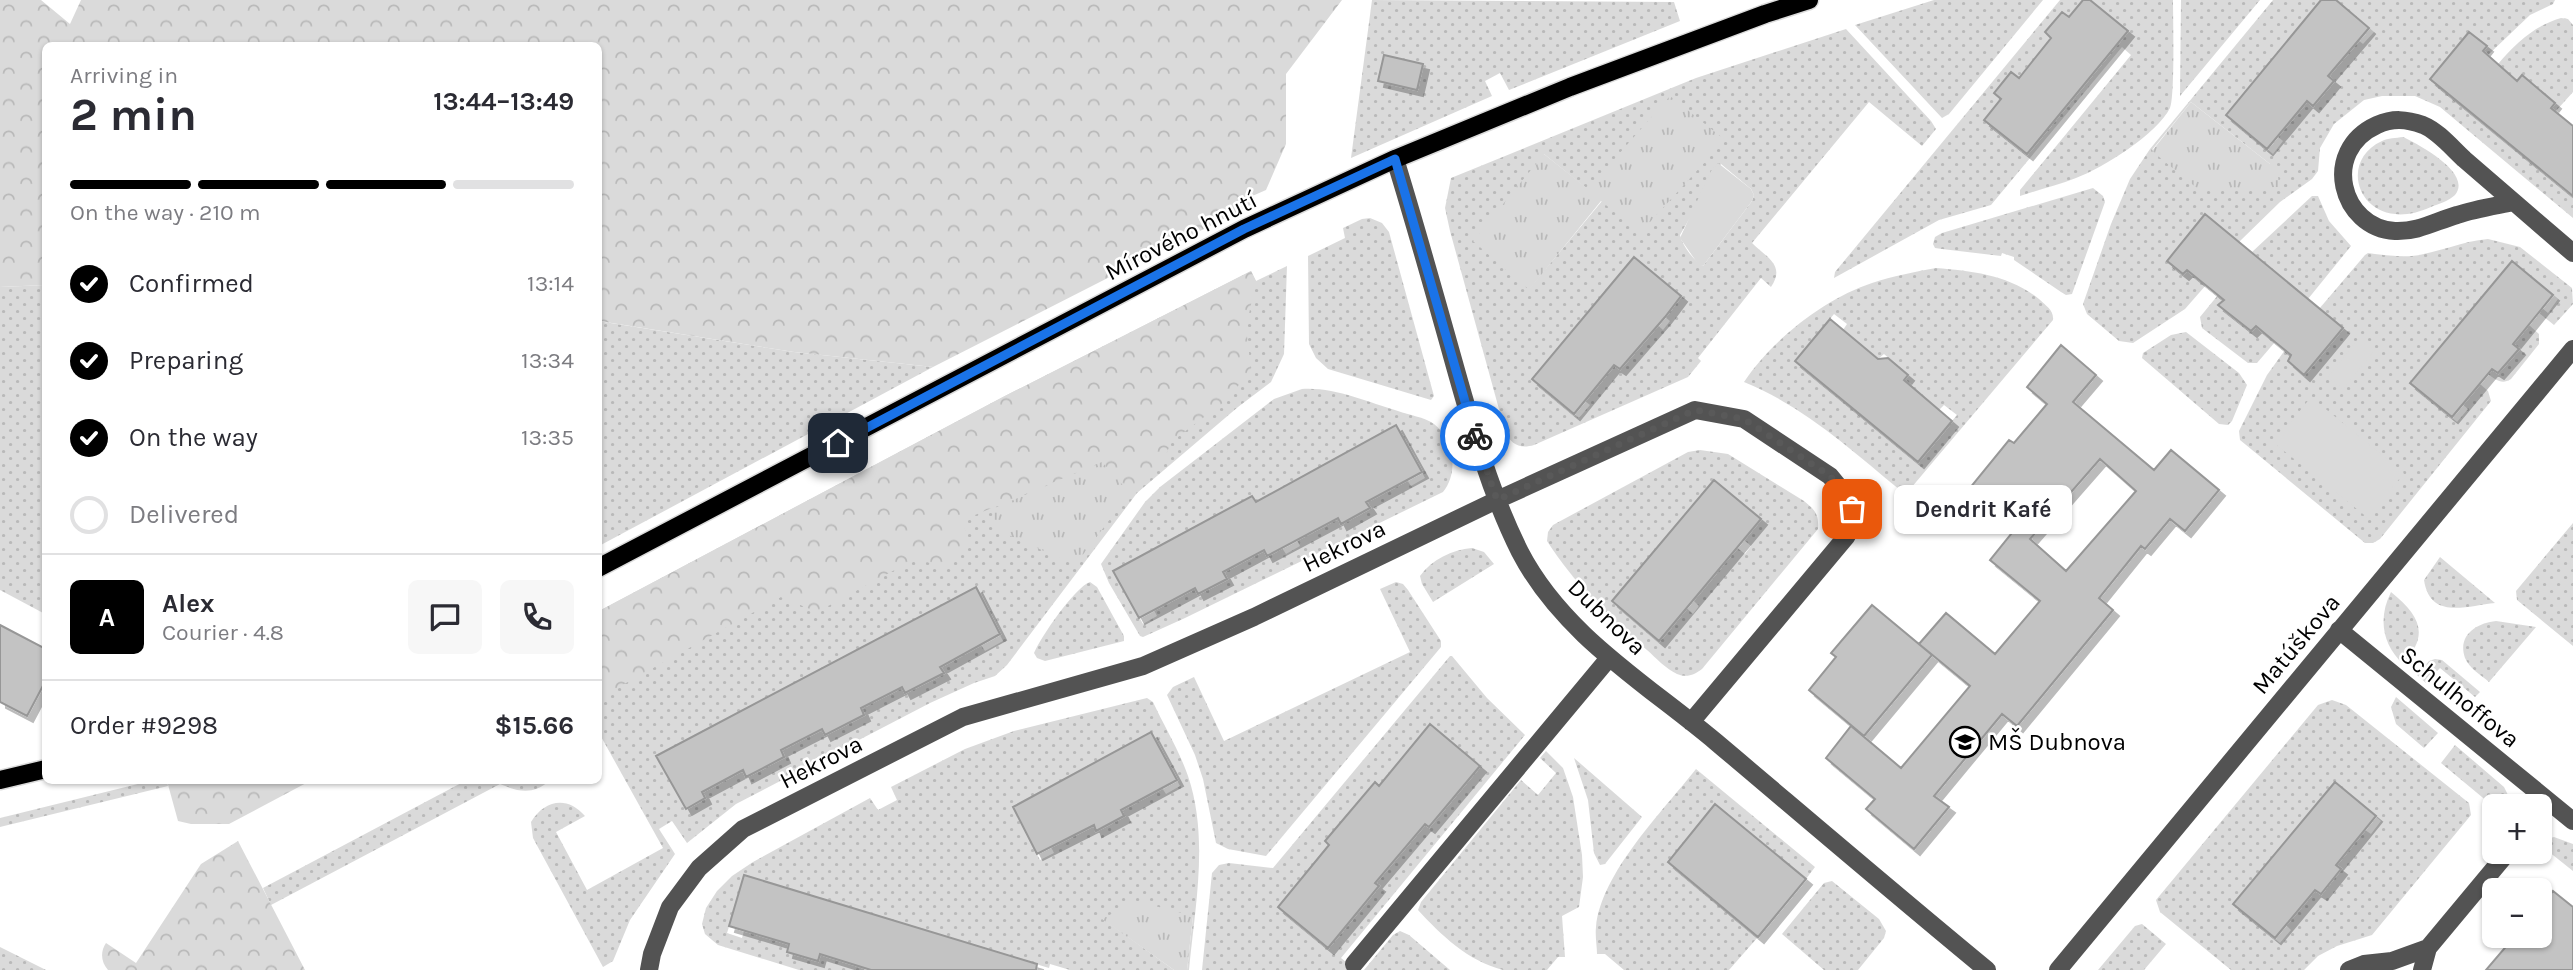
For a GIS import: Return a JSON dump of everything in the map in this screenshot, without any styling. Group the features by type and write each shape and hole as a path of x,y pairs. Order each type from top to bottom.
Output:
{"main road":[{"name":"Mírového hnutí","path":"602,566 1244,229 1395,159 1570,87 1809,0"},
{"path":"0,780 42,770"}],"street":[{"path":"2514,202 2456,215 2409,231 2380,229 2357,212 2350,201 2344,185 2343,164 2349,146 2363,132 2391,120 2404,119 2426,126 2514,202 2573,253"},
{"name":"Dubnova","path":"1395,159 1475,436 1497,500 1521,553 1545,590 1609,658 1691,722 1987,970"},
{"name":"Matúškova","path":"2058,970 2573,349"},
{"name":"Hekrova","path":"649,970 652,954 670,907 699,868 743,829 963,718 1143,666 1254,617 1497,500 1695,410 1744,419 1830,476 1848,498 1854,523 1846,537 1691,722"},
{"name":"Schulhoffova","path":"2339,630 2529,794"},
{"path":"1354,964 1609,658"},
{"name":"Schulhoffova","path":"2552,811 2573,821"},
{"path":"2422,970 2428,948 2498,864"},
{"path":"2349,970 2364,964 2392,961 2428,948"}],"green space":[{"path":"0,0 41,0 70,24 81,0 1342,0 1286,74 1286,144 1266,190 1250,197 1251,205 933,367 794,352 602,321 602,42 42,42 42,285 0,287"},
{"path":"1372,0 1674,2 1680,21 1509,90 1500,73 1485,81 1492,96 1351,158","holes":["1384,55 1422,64 1416,90 1378,80"]},
{"path":"1934,0 2043,0 1949,114 1942,118 1855,25"},
{"path":"2060,0 2083,0 2069,17 2062,12 2045,32 2051,38 1984,119 2026,154 2094,72 2090,0 2173,0 2172,101 2163,118 2142,139 2100,166 2069,181 2020,196 2020,190 2131,55 2122,47 1991,205 1939,220 1834,278 1835,272"},
{"path":"2181,0 2260,0 2180,96"},
{"path":"2273,0 2321,0 2226,115 2273,154 2283,141 2278,137 2307,101 2314,106 2334,81 2328,76 2358,40 2363,44 2374,32 2336,0 2555,0 2553,4 2530,15 2488,55 2482,51 2486,45 2469,32 2431,79 2568,193 2573,188 2573,218 2440,107 2415,96 2382,96 2364,100 2334,124 2320,148 2318,171 2312,179 2280,202 2239,242 2205,214 2167,261 2182,274 2187,270 2206,285 2185,309 2133,343 2119,341 2087,314 2083,304 2130,179 2150,149","holes":["2191,102 2270,164 2152,150"]},
{"path":"2561,18 2568,19 2573,25 2573,92 2555,112 2551,108 2555,102 2522,76 2517,81 2498,64 2526,36"},
{"path":"1846,29 1936,129 1922,146 1869,102 1752,243 1772,262 1775,279 1771,287 1761,278 1698,358 1701,361 1688,377 1534,445 1516,445 1505,431 1450,231 1445,208 1451,178 1696,78","holes":["1544,154 1602,201 1529,289","1721,164 1751,189 1754,195 1703,266 1689,252 1680,235","1634,257 1681,296 1659,312 1670,321 1663,330 1652,320 1630,357 1620,369 1614,365 1585,401 1590,405 1579,418 1532,379"]},
{"path":"1670,96 1725,140 1640,233 1601,201 1529,290 1473,241 1544,154 1588,189"},
{"path":"2191,102 2270,164 2277,164 2279,187 2198,189 2152,151"},
{"path":"2403,137 2431,153 2450,169 2459,186 2455,195 2431,207 2407,214 2388,213 2373,206 2363,194 2358,180 2359,165 2367,151 2382,141"},
{"path":"1718,163 1751,189 1754,195 1703,266 1698,264 1680,238 1711,171"},
{"path":"2093,188 2103,196 2105,202 2072,294 2061,292 2014,260 2014,257 2002,253 2001,256 1935,248 1933,244 1935,237 1942,233"},
{"path":"2312,196 2318,196 2329,221 2351,246 2308,299 2252,252"},
{"path":"1370,218 1382,223 1389,232 1434,396 1431,400 1328,369 1316,358 1309,344 1308,256 1345,238 1343,228"},
{"path":"2488,239 2520,247 2572,288 2573,304 2554,325 2539,313 2542,308 2548,313 2558,299 2512,261 2410,382 2457,422 2468,409 2462,404 2480,384 2488,391 2491,401 2380,539 2365,543 2240,440 2239,431 2267,375 2285,350 2291,355 2288,361 2304,375 2343,329 2319,309 2365,255 2412,256"},
{"path":"1287,266 1284,354 1271,382 1137,493 1007,665 995,676 930,703 736,804 687,843 672,821 659,829 675,854 630,920 613,961 603,967 533,838 531,822 543,809 557,803 571,805 585,816 556,832 587,890 663,848 602,738 602,609 1001,398 1251,271 1256,281","holes":["976,588 1003,641 985,651 981,645 940,667 943,673 906,693 902,687 861,708 864,715 826,735 822,729 781,750 746,776 743,770 702,792 705,798 686,808 656,756"]},
{"path":"1936,268 1977,273 2015,284 2047,306 2053,320 1911,488 1900,490 1807,416 1744,382 1784,336 1836,299 1872,283","holes":["1834,314 1847,324 1843,330 1878,359 1884,354 1908,375 1904,380 1939,410 1944,405 1957,415 1918,461 1796,361"]},
{"path":"1251,271 1256,281 1246,328 1251,369 1228,399 1171,442 1166,455 1130,493 1102,462 963,520 965,547 946,567 915,559 817,612 781,597 602,696 602,609 1001,398"},
{"path":"42,285 42,612 0,590 0,287"},
{"path":"2218,295 2224,300 2219,305 2251,331 2256,326 2275,342 2257,363 2248,363 2202,328 2200,317"},
{"path":"602,322 794,352 933,367 602,544"},
{"path":"2529,325 2539,334 2539,344 2511,379 2502,382 2496,380 2488,374 2492,369 2498,373 2518,349 2513,344"},
{"path":"2186,332 2239,373 2247,385 2228,425 2219,424 2142,358 2143,353 2171,335"},
{"path":"2358,339 2374,351 2343,389 2328,377"},
{"path":"1302,389 1327,390 1430,422 1441,430 1450,447 1452,466 1448,484 1443,492 1185,618 1140,636 1101,564 1145,502 1160,487 1274,399","holes":["1396,425 1425,478 1411,486 1407,480 1366,502 1369,508 1341,524 1338,518 1297,540 1300,546 1286,554 1282,548 1267,556 1264,550 1154,610 1157,616 1143,624 1114,571 1252,496 1256,502"]},
{"path":"2311,397 2404,473 2368,518 2274,443"},
{"path":"1700,450 1728,454 1804,501 1815,513 1818,529 1702,669 1684,676 1665,666 1619,625 1569,572 1547,541 1548,532 1553,525 1688,452","holes":["1714,480 1761,519 1738,535 1751,546 1745,554 1731,543 1710,581 1688,595 1699,606 1693,614 1681,603 1612,601"]},
{"path":"1102,462 1130,493 1075,565 995,529 992,509"},
{"path":"2573,523 2573,646 2517,600 2516,591"},
{"path":"1472,548 1484,552 1494,564 1433,602 1420,576 1443,556"},
{"path":"2440,557 2495,603 2451,608 2434,601 2424,580"},
{"path":"1090,582 1097,587 1124,636 1124,641 1045,661 1037,658 1034,653 1043,636 1075,593"},
{"path":"1396,582 1403,584 1408,590 1441,641 1441,647 1266,856 1228,849 1216,843 1203,779 1195,755 1167,695 1173,687 1194,677 1224,741 1410,652 1380,589"},
{"path":"2391,592 2409,609 2418,626 2417,643 2403,664 2390,648 2384,630 2384,611"},
{"path":"2496,621 2536,627 2489,682 2467,662 2463,650 2470,632 2482,624"},
{"path":"1450,656 1525,735 1341,958 1356,970 1202,970 1212,873 1219,865 1229,863 1273,868","holes":["1429,724 1480,765 1430,827 1425,824 1375,883 1379,887 1328,948 1278,907 1329,845 1325,841 1374,782 1379,786"]},
{"path":"2442,660 2480,692 2475,697 2440,668 2426,683 2417,675 2429,661"},
{"path":"2396,697 2438,733 2424,748 2396,724 2391,707"},
{"path":"1147,698 1153,702 1188,776 1198,823 1199,872 1189,970 1193,916 1103,919 1174,970 1070,970 1050,964 1049,968 745,875 727,933 742,938 744,931 789,944 787,952 817,961 820,954 865,968 864,970 799,970 718,945 705,934 702,924 706,908 717,891 732,876 753,862 870,798 878,810 897,800 891,787 965,749 1014,731","holes":["1151,732 1180,786 1166,794 1162,788 1121,810 1124,816 1097,831 1094,825 1051,847 1054,853 1040,860 1013,807"]},
{"path":"2332,700 2346,705 2469,803 2471,815 2372,935 2337,946 2318,956 2304,970 2231,970 2160,912 2156,900 2318,705","holes":["2335,782 2381,821 2371,834 2365,830 2336,865 2341,870 2321,894 2315,890 2286,925 2291,930 2280,943 2234,904"]},
{"path":"2455,745 2504,787 2508,794 2482,794 2482,797 2441,763"},
{"path":"1546,751 1563,768 1573,797 1582,855 1583,877 1579,907 1562,916 1565,957 1558,957 1547,970 1503,970 1467,954 1446,938 1418,910 1421,902 1521,780 1538,795 1556,773 1540,758"},
{"path":"1574,758 1642,817 1605,864 1600,865 1594,853 1588,800"},
{"path":"1696,769 1815,867 1806,879 1715,805 1668,862 1758,937 1729,970 1624,970 1605,954 1597,954 1596,930 1600,906 1621,864"},
{"path":"138,784 168,786 0,827 0,818"},
{"path":"168,784 304,784 229,824 191,824 178,821"},
{"path":"459,784 500,784 271,905 263,888"},
{"path":"500,784 544,784 526,791"},
{"path":"2552,838 2573,844 2573,871 2552,854"},
{"path":"238,841 305,970 108,970 102,957 106,943 136,963 201,864"},
{"path":"1832,881 1879,919 1886,931 1884,938 1858,970 1824,970 1782,934 1824,883"},
{"path":"1136,901 1193,916 1187,970 1174,970 1102,919"},
{"path":"2142,924 2166,944 2144,970 2098,970 2135,926"},
{"path":"1400,931 1409,935 1450,970 1364,970 1393,935"},
{"path":"0,947 46,970 0,970"}],"building":[{"path":"2083,0 2090,0 2128,31 2027,154 1984,120 2001,99 1994,93 2011,72 2019,78 2051,38 2045,32 2062,12 2069,17"},
{"path":"2321,0 2336,0 2369,28 2328,76 2334,81 2313,106 2307,101 2267,149 2226,115"},
{"path":"2469,32 2487,46 2483,51 2517,81 2522,75 2555,103 2551,108 2573,126 2573,196 2430,79"},
{"path":"1384,55 1423,64 1417,90 1378,81"},
{"path":"2205,214 2343,328 2304,375 2288,361 2291,355 2256,326 2251,331 2218,305 2224,300 2187,270 2183,274 2167,261"},
{"path":"1634,257 1681,296 1620,369 1614,365 1574,414 1532,379"},
{"path":"2512,261 2553,295 2513,344 2519,349 2498,373 2492,369 2452,417 2410,383"},
{"path":"1830,319 1878,359 1888,358 1908,375 1904,380 1952,421 1918,462 1795,361"},
{"path":"2061,345 2096,375 2073,402 2154,470 2171,450 2219,490 2185,531 2170,519 2145,549 2141,546 2099,598 2113,610 2017,726 2002,714 1934,796 1949,807 1914,849 1866,809 1875,799 1826,758 1851,726 1901,768 1970,686 1919,644 1946,613 1995,654 2040,601 1990,560 2016,528 1969,489 2009,440 2014,443 2047,404 2027,387","holes":["2100,459 2136,491 2066,571 2030,539"]},
{"path":"1396,425 1422,472 1366,502 1370,508 1341,524 1338,518 1267,556 1264,550 1223,572 1227,579 1198,594 1195,588 1139,618 1113,571 1252,496 1256,502"},
{"path":"1714,480 1761,519 1659,641 1612,601"},
{"path":"976,587 1000,634 940,667 944,673 905,693 902,687 861,708 864,715 825,735 822,729 781,750 784,757 746,777 743,770 702,792 705,798 686,809 656,756"},
{"path":"1872,605 1932,655 1864,736 1809,690 1836,657 1831,653"},
{"path":"0,625 42,647 42,688 27,716 0,702"},
{"path":"1430,724 1480,766 1429,827 1425,824 1375,883 1379,886 1328,948 1278,907 1329,845 1325,841 1375,782 1379,786"},
{"path":"1151,732 1177,780 1121,810 1124,816 1096,831 1094,825 1037,854 1013,807"},
{"path":"2335,782 2376,816 2336,865 2341,869 2321,894 2315,890 2275,938 2233,904"},
{"path":"1715,804 1806,879 1758,937 1668,862"},
{"path":"744,875 1037,964 1036,970 871,970 820,954 818,961 787,952 789,944 729,926"},
{"path":"2552,892 2573,907 2573,970 2486,970 2505,948 2552,948"}],"way so far":[{"path":"1475,436 1497,500 1695,410 1744,419 1830,476 1848,498 1852,509"}],"place":[{"name":"Dendrit Kafé","path":"1852,509"},
{"name":"MŠ Dubnova","path":"1965,742"}],"route":[{"path":"838,443 1244,229 1395,159 1475,436"}]}
